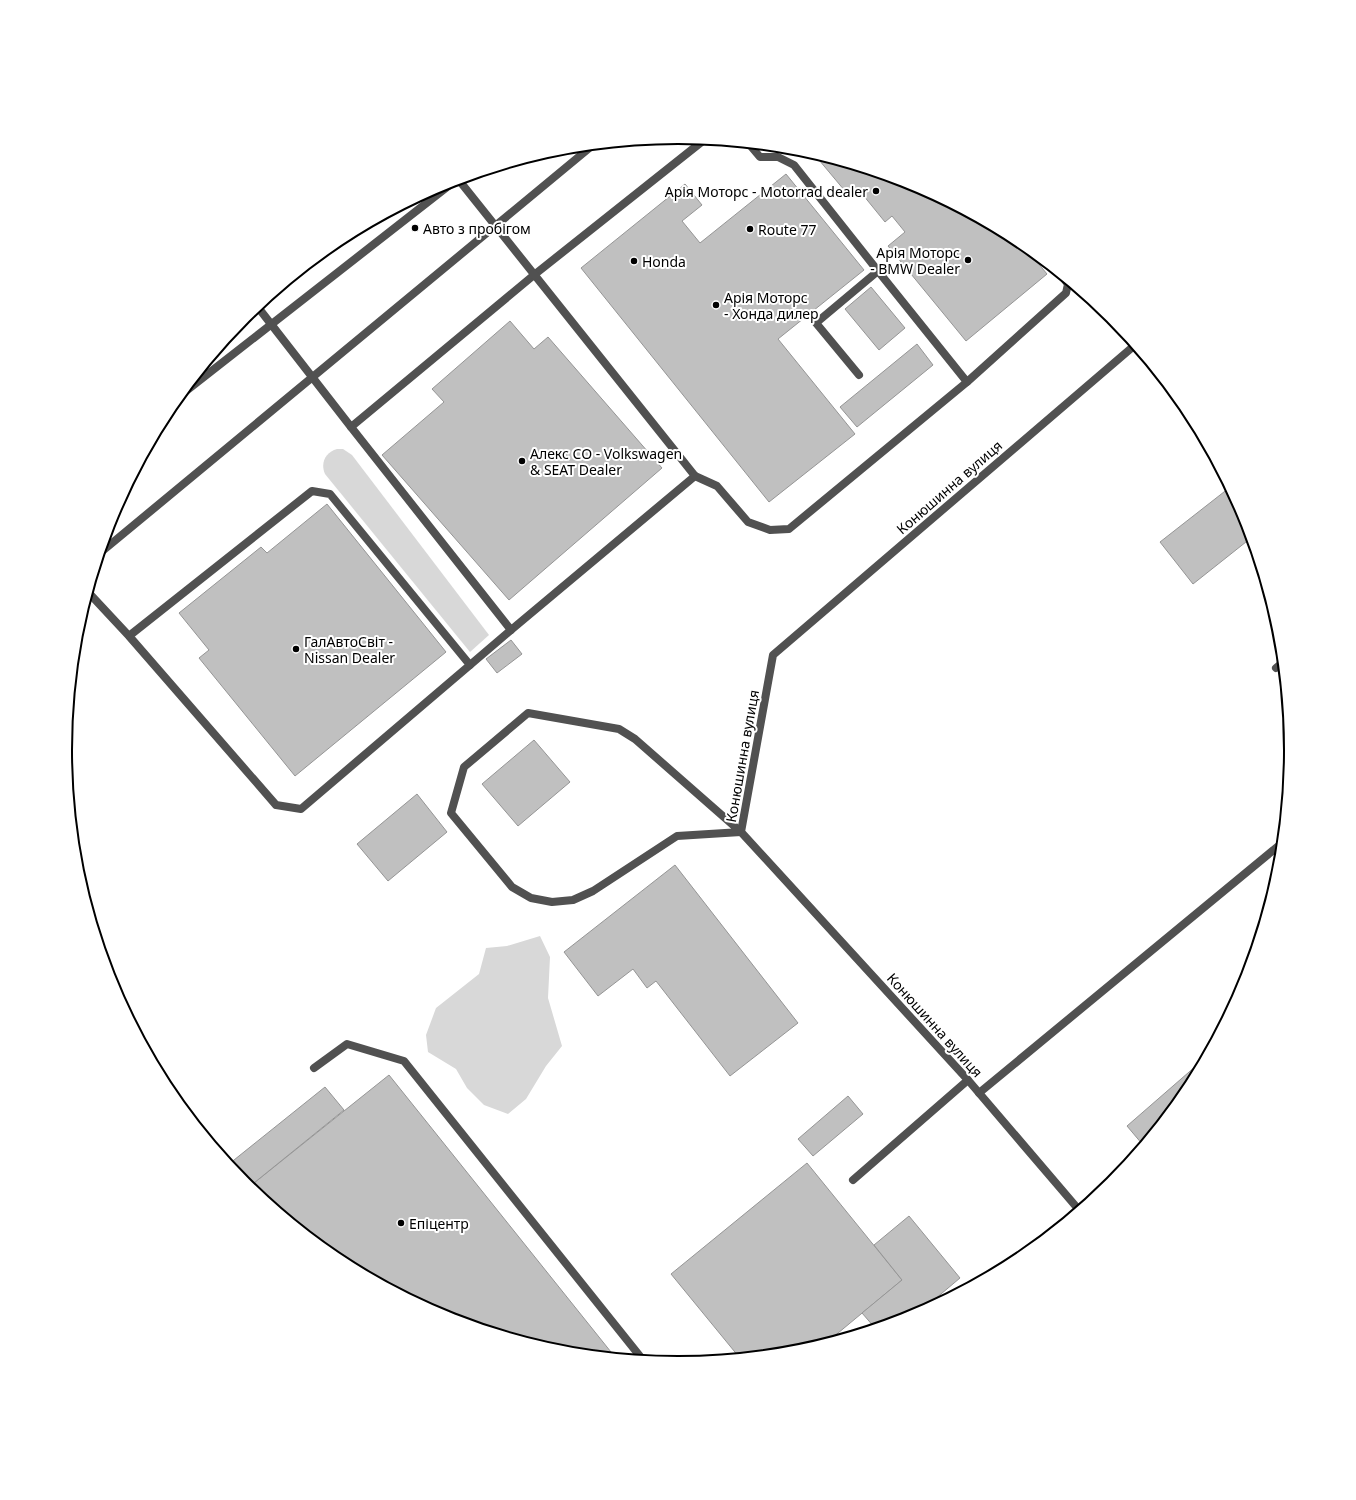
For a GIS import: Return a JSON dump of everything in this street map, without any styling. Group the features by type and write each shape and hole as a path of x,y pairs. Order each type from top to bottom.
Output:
{"street":[{"path":"351,427 534,275 698,145"},
{"path":"753,149 760,157 778,156 794,165 967,382"},
{"path":"107,547 585,151"},
{"path":"461,184 695,476 717,486 748,522 770,530 788,530 967,382 1066,293 1068,286"},
{"path":"195,384 439,193"},
{"path":"859,375 816,323 878,271"},
{"path":"260,310 511,630"},
{"name":"Конюшинна вулиця","path":"1077,1207 968,1080 741,832 773,655 1132,348"},
{"path":"92,596 129,636 276,806 300,809 695,476"},
{"path":"129,636 312,491 330,494 470,665"},
{"path":"528,713 619,729 635,738 741,832 677,836 593,891 573,900 552,902 531,898 512,887 451,813 464,767 528,713"},
{"path":"979,1093 1276,848"},
{"path":"314,1068 347,1044 404,1062 639,1355"},
{"path":"853,1180 968,1080"}],"shaded area":[{"path":"337,449 343,449 352,455 489,635 470,652 325,474 323,465 325,458 330,452"},
{"path":"540,936 550,957 548,998 562,1046 546,1066 526,1099 508,1114 484,1105 467,1088 456,1069 428,1052 426,1035 436,1008 479,974 486,948 507,946"}],"building":[{"name":"Арія Моторс - BMW Dealer","path":"820,162 873,176 946,206 1015,246 1037,262 1047,274 966,341 888,246 905,232 892,216 885,222 859,190 850,197"},
{"name":"Арія Моторс - Хонда дилер","path":"786,174 864,270 778,339 855,434 769,502 581,268 685,184 702,205 682,221 700,243"},
{"path":"871,287 905,328 879,350 845,309"},
{"name":"Алекс CO - Volkswagen & SEAT Dealer","path":"510,321 534,349 548,337 662,468 509,600 382,455 444,402 432,389"},
{"path":"917,344 933,365 857,427 840,407"},
{"path":"1226,491 1247,541 1193,584 1160,542"},
{"path":"327,504 446,652 295,776 199,658 209,650 179,613 261,547 267,553"},
{"path":"511,640 522,654 497,673 486,659"},
{"path":"534,740 570,782 518,826 482,784"},
{"path":"417,794 447,832 388,881 357,844"},
{"path":"675,865 798,1023 730,1076 656,981 647,988 633,969 598,996 564,952"},
{"path":"1194,1068 1159,1119 1140,1142 1127,1126"},
{"name":"Епіцентр","path":"389,1075 611,1352 560,1344 483,1324 410,1294 341,1254 278,1206 254,1183"},
{"path":"325,1087 344,1110 254,1183 232,1161"},
{"path":"848,1096 863,1114 813,1156 798,1139"},
{"path":"807,1163 902,1280 836,1335 796,1344 736,1353 671,1274"},
{"path":"909,1216 960,1278 935,1299 872,1324 862,1313 902,1280 874,1245"}],"place":[{"name":"Арія Моторс - Motorrad dealer","path":"876,191"},
{"name":"Авто з пробігом","path":"415,228"},
{"name":"Route 77","path":"750,229"},
{"name":"Арія Моторс - BMW Dealer","path":"968,260"},
{"name":"Honda","path":"634,261"},
{"name":"Арія Моторс - Хонда дилер","path":"716,305"},
{"name":"Алекс CO - Volkswagen & SEAT Dealer","path":"522,461"},
{"name":"ГалАвтоСвіт - Nissan Dealer","path":"296,649"},
{"name":"Епіцентр","path":"401,1223"}]}
